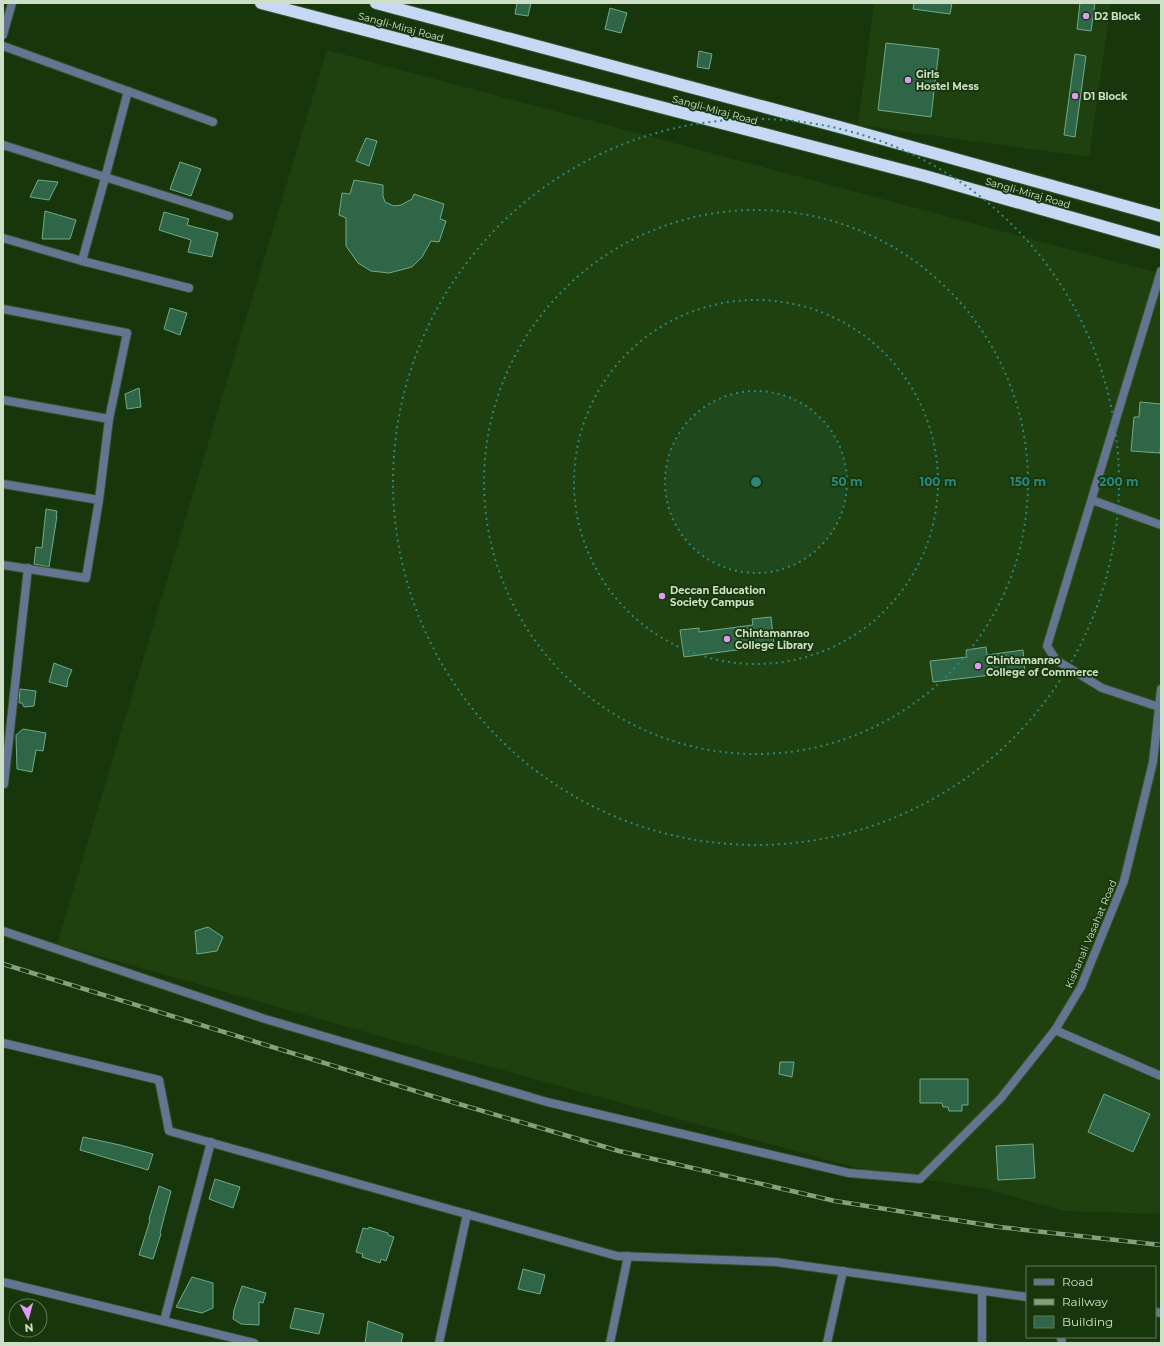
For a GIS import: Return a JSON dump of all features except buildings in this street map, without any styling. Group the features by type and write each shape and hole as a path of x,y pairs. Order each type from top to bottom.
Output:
{"highway":[{"name":"Sangli-Miraj Road","path":"261,3 925,176 1161,243"},
{"name":"Sangli-Miraj Road","path":"376,3 850,130 1161,216"}],"street":[{"path":"3,35 12,3"},
{"path":"3,46 213,122"},
{"path":"82,262 106,178 128,91"},
{"path":"3,145 229,216"},
{"path":"3,238 82,262 189,288"},
{"path":"1159,707 1102,688 1056,660 1047,646 1161,272"},
{"path":"3,309 127,333 109,419 99,500 86,578 3,565"},
{"path":"3,400 109,419"},
{"path":"3,484 99,500"},
{"path":"1092,500 1161,525"},
{"path":"3,784 28,568"},
{"name":"Kishanali Vasahat Road","path":"3,931 265,1020 547,1102 849,1173 920,1179 1001,1098 1056,1030 1081,987 1124,882 1153,762 1161,689"},
{"path":"1056,1030 1161,1076"},
{"path":"3,1043 159,1080 169,1131 617,1256 776,1262 1026,1298"},
{"path":"164,1321 211,1142"},
{"path":"438,1343 467,1214"},
{"path":"610,1343 628,1256"},
{"path":"827,1343 843,1272"},
{"path":"3,1282 254,1343"},
{"path":"982,1291 982,1343"}],"shaded area":[{"path":"874,3 1111,3 1089,157 858,125"},
{"name":"Deccan Education Society Campus","path":"327,50 1161,274 1161,1214 1064,1211 982,1188 853,1167 400,1042 57,944"}],"railway":[{"path":"3,964 435,1097 619,1151 835,1201 999,1227 1161,1245"}],"place":[{"name":"D2 Block","path":"1086,16"},
{"name":"Girls Hostel Mess","path":"908,80"},
{"name":"D1 Block","path":"1075,96"},
{"name":"Deccan Education Society Campus","path":"662,596"},
{"name":"Chintamanrao College Library","path":"727,639"},
{"name":"Chintamanrao College of Commerce","path":"978,666"}]}
